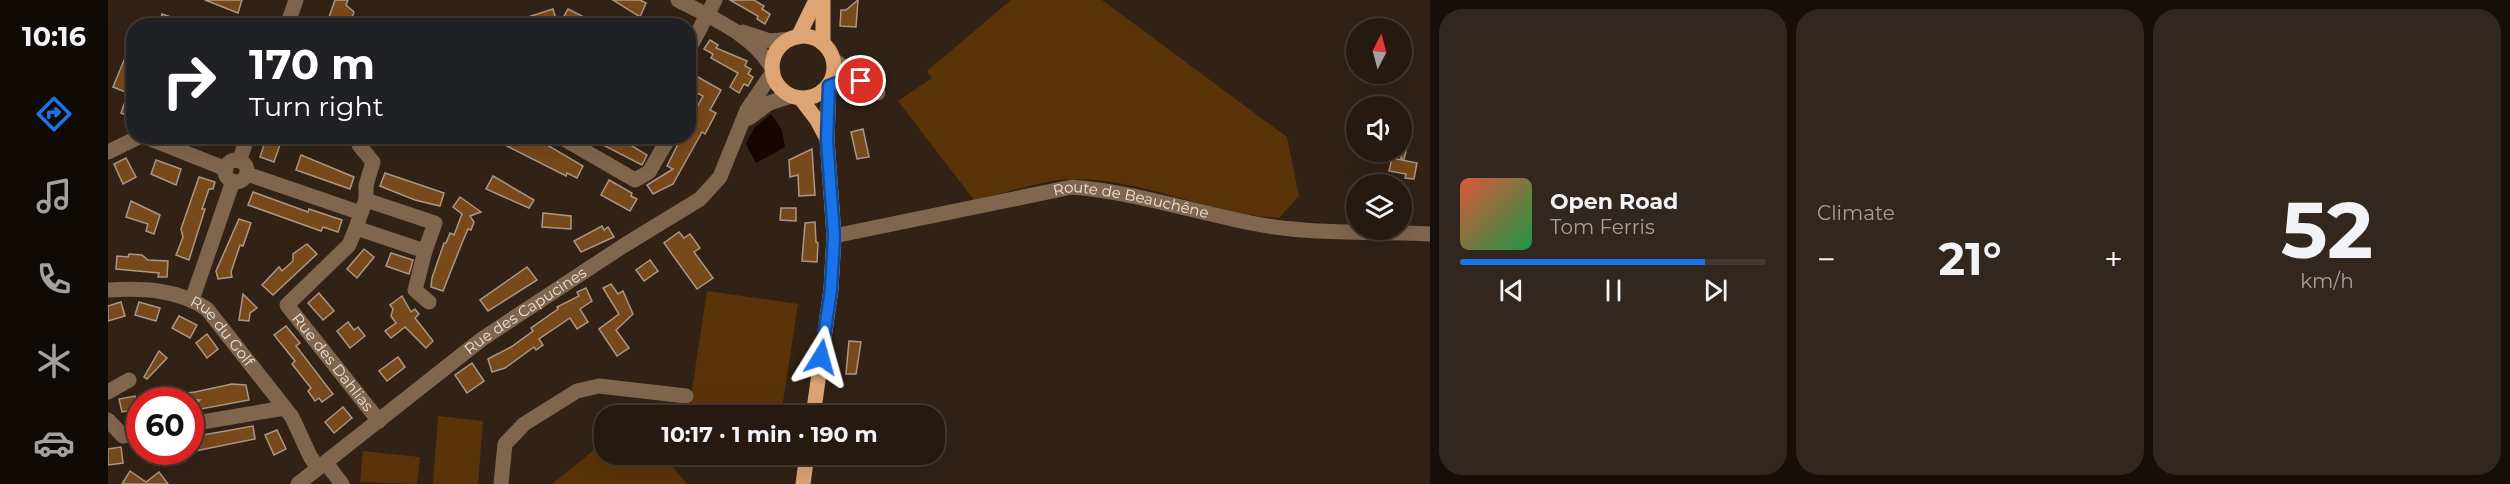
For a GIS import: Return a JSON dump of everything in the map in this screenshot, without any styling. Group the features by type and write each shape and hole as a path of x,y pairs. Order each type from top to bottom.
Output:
{"main road":[{"path":"816,0 795,38 778,50 773,70 777,83 796,97 817,120 827,140"},
{"path":"823,0 823,43"},
{"path":"795,38 815,39 823,43 834,60 835,70 829,85 827,140 834,236 831,289 815,405"},
{"path":"796,97 817,96 829,85"},
{"path":"803,484 806,465"}],"street":[{"path":"290,18 296,0"},
{"path":"678,0 728,27 758,49 773,70"},
{"path":"696,35 715,0"},
{"path":"728,27 770,41 795,38"},
{"path":"834,60 878,93"},
{"name":"Rue des Capucines","path":"298,484 482,339 622,246 700,199 720,177 747,110 773,70"},
{"path":"829,85 845,80 861,81"},
{"name":"Rue des Capucines","path":"739,130 769,103 796,97"},
{"path":"108,152 126,144"},
{"path":"163,144 236,171 435,223 415,290 429,302"},
{"name":"Rue du Golf","path":"245,144 192,300 207,309 285,408 322,466 342,484"},
{"path":"573,144 635,180 649,172 665,144"},
{"path":"359,145 373,162 356,228 425,251"},
{"name":"Route de Beauchêne","path":"834,236 1072,187 1098,189 1252,223 1294,229 1430,234"},
{"name":"Rue des Dahlias","path":"356,228 349,245 286,305 379,421"},
{"path":"108,290 152,290 192,300"},
{"path":"108,392 129,380"},
{"path":"501,484 505,444 524,424 577,391 599,386 686,396"},
{"path":"204,422 285,408"},
{"path":"108,420 123,436 126,435"}],"shaded area":[{"path":"1011,0 1102,0 1287,137 1299,196 1279,218 1227,210 1150,190 1098,180 1050,181 974,200 898,101 932,78 927,71"},
{"path":"771,114 782,130 785,147 756,163 746,144 754,128"},
{"path":"707,291 798,304 783,405 690,405"},
{"path":"438,416 483,421 478,484 433,484"},
{"path":"594,450 594,465 671,465 687,484 552,484"},
{"path":"363,451 420,457 417,484 360,482"}],"building":[{"path":"205,0 242,0 238,13"},
{"path":"335,0 348,0 346,5 354,12 352,18 329,18"},
{"path":"613,0 640,0 646,3 640,17"},
{"path":"730,0 754,0 764,6 762,9 770,14 765,24 757,19 758,16"},
{"path":"858,0 856,27 840,26 841,10 846,10"},
{"path":"553,9 556,18 528,18"},
{"path":"568,9 586,18 563,18"},
{"path":"162,14 174,18 161,18"},
{"path":"710,40 718,45 716,48 747,61 745,66 751,69 748,74 753,77 748,86 744,84 739,93 730,87 738,73 711,58 713,54 704,49"},
{"path":"126,56 126,92 113,87"},
{"path":"698,77 721,90 710,110 716,113 705,134 702,132 696,143 696,109 703,96 696,92"},
{"path":"126,99 126,115 121,113"},
{"path":"863,129 869,157 857,159 851,132"},
{"path":"264,144 280,144 274,162 260,157"},
{"path":"503,144 546,144 583,166 577,178 567,173 566,176"},
{"path":"601,144 629,144 647,155 642,165"},
{"path":"678,144 695,144 673,184 653,194 647,185 673,169 667,166"},
{"path":"812,149 815,195 799,196 798,175 790,177 789,160"},
{"path":"301,155 354,177 350,189 296,170"},
{"path":"126,158 136,177 123,184 114,164"},
{"path":"156,160 181,169 176,185 151,174"},
{"path":"1391,162 1417,163 1414,179 1412,174 1389,171"},
{"path":"385,173 444,193 440,206 415,200 380,186"},
{"path":"493,176 534,200 529,208 486,189"},
{"path":"199,177 215,182 213,189 209,189 202,209 205,209 189,260 176,255 183,237 181,229"},
{"path":"609,180 632,193 631,196 637,199 630,211 601,195"},
{"path":"253,192 308,212 309,209 342,220 338,232 323,227 321,231 248,205"},
{"path":"460,197 481,212 470,216 474,222 471,230 468,229 443,291 431,287 432,278 444,243 450,233 454,235 462,214 453,207"},
{"path":"131,201 160,215 154,234 146,231 148,224 126,217"},
{"path":"781,208 796,208 796,221 780,220"},
{"path":"543,213 571,216 571,229 542,227"},
{"path":"239,219 251,223 243,246 240,245 231,272 232,277 218,279 216,271"},
{"path":"815,222 816,242 818,243 817,262 802,261 805,223"},
{"path":"602,226 604,230 608,227 614,237 581,252 574,241"},
{"path":"679,232 684,238 690,234 700,248 694,252 713,278 697,289 664,243"},
{"path":"307,244 317,254 273,295 262,285 279,267 282,271 293,261 293,254"},
{"path":"364,249 374,257 357,278 347,269"},
{"path":"391,253 413,260 409,274 386,266"},
{"path":"129,254 142,255 148,260 168,261 167,277 158,277 159,273 116,269 117,256 128,257"},
{"path":"650,260 658,271 644,281 636,270"},
{"path":"527,267 537,280 488,311 480,300"},
{"path":"611,284 618,294 623,291 633,314 616,330 629,348 617,356 599,329 619,314 603,288"},
{"path":"586,288 592,301 580,309 588,322 577,329 570,318 539,339 543,345 536,350 534,347 505,368 492,372 488,359 511,347 533,331 531,328 558,309 557,307 579,296 577,292"},
{"path":"319,293 334,311 323,320 308,303"},
{"path":"243,294 257,308 250,313 249,321 239,320"},
{"path":"402,296 411,312 415,309 419,314 415,318 433,341 426,348 405,327 391,338 385,331 396,323 391,316 393,309 390,305"},
{"path":"121,302 125,316 108,321 108,306"},
{"path":"139,302 160,308 156,321 135,315"},
{"path":"179,316 197,325 190,338 172,328"},
{"path":"348,322 354,330 358,327 365,336 350,348 337,331"},
{"path":"286,326 300,343 296,346 333,394 322,402 319,398 315,401 308,391 311,388 292,364 295,361 274,335"},
{"path":"207,334 218,349 207,358 196,343"},
{"path":"849,341 861,342 856,374 846,374"},
{"path":"159,351 167,358 147,379 144,377"},
{"path":"398,357 405,367 387,381 379,371"},
{"path":"472,363 484,381 467,393 455,375"},
{"path":"232,384 246,385 249,400 204,408 204,390"},
{"path":"126,398 126,411 122,412 119,399"},
{"path":"343,407 352,418 334,433 325,422"},
{"path":"253,426 255,439 204,449 204,435"},
{"path":"277,430 286,449 274,455 265,435"},
{"path":"121,447 123,463 108,465 108,449"},
{"path":"130,471 146,482 159,472 168,484 122,484"}],"route":[{"path":"821,357 831,289 834,236 827,140 829,86 845,80 861,81"}]}
